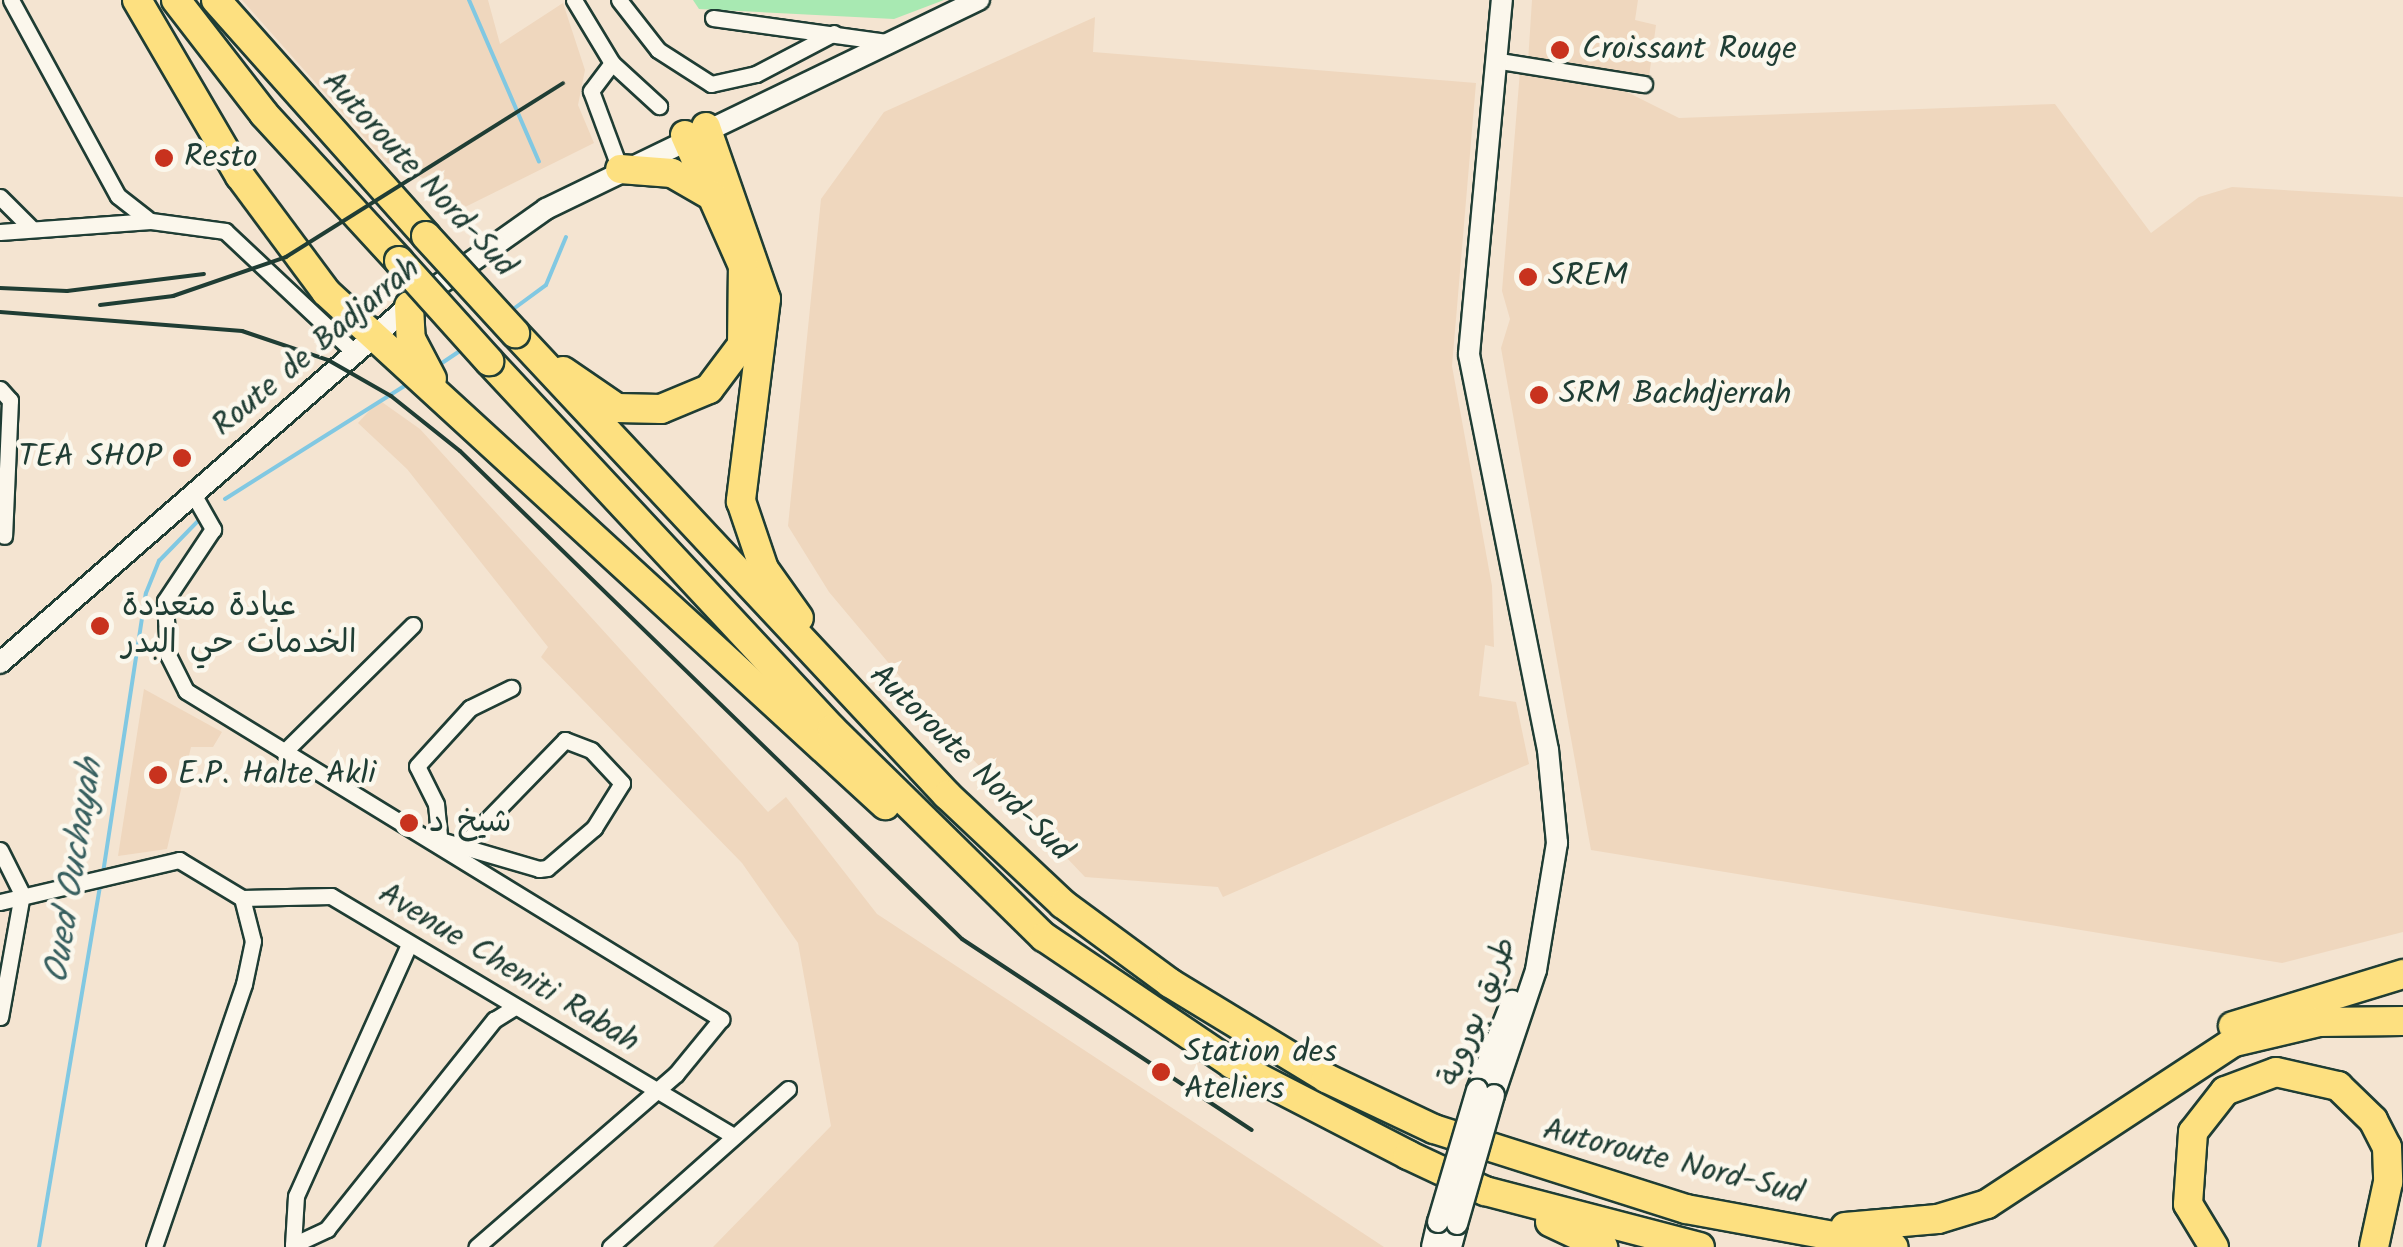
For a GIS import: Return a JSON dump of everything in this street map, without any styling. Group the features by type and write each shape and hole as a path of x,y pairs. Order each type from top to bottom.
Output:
{"highway":[{"path":"137,0 240,176 364,348 417,366 711,651 1017,914 1232,1064 1603,1247"},
{"path":"176,0 264,114 489,361 1017,914"},
{"name":"Autoroute Nord-Sud","path":"216,0 426,236 880,728 1117,946 1326,1078 1535,1165 1745,1222 1894,1247"},
{"path":"515,333 617,408 661,409 709,389 734,362 749,309 742,266 712,196 695,131"},
{"path":"695,131 766,300 741,465 747,526 774,586 880,728"},
{"path":"620,169 672,173 712,196"},
{"path":"409,306 417,366"},
{"path":"1745,1222 1853,1227 1960,1214 2048,1172 2224,1030 2403,974"},
{"path":"2127,1107 2260,1034 2403,1020"},
{"path":"2214,1247 2188,1204 2193,1132 2225,1091 2276,1072 2323,1078 2373,1120 2387,1147 2388,1182 2377,1247"},
{"path":"1485,1191 1700,1247"},
{"path":"2377,1247 2403,1206"}],"main road":[{"name":"Route de Badjarrah","path":"0,663 409,306 620,169 979,0"},
{"name":"طريق بوروبة","path":"1432,1247 1448,1223 1485,1093 1542,936 1557,843 1550,765 1469,354 1502,0"},
{"name":"طريق بوروبة","path":"1448,1223 1450,1247"}],"street":[{"path":"11,0 118,196 151,221"},
{"path":"574,0 612,63 659,106"},
{"path":"619,0 658,50 711,84 756,74 834,32"},
{"path":"713,18 886,42"},
{"path":"1494,60 1644,84"},
{"path":"612,63 591,91 620,169"},
{"path":"0,197 32,229"},
{"path":"0,232 151,221 234,235 364,348"},
{"path":"0,389 10,400 4,536"},
{"path":"192,492 214,525 166,593 173,674 284,752 711,1008 722,1023 656,1089 476,1247"},
{"path":"284,752 413,625"},
{"path":"440,843 436,804 416,766 470,708 511,688"},
{"path":"440,843 539,869 556,864 622,783 591,750 565,740 462,846"},
{"path":"0,850 22,894 0,1016"},
{"path":"0,902 22,894 188,860 242,898 253,942 244,984 154,1247"},
{"name":"Avenue Cheniti Rabah","path":"242,898 322,892 734,1136"},
{"path":"292,1246 296,1196 409,945"},
{"path":"292,1246 326,1229 494,1020 515,1007"},
{"path":"610,1247 788,1089"}],"shaded area":[{"path":"242,0 488,0 500,44 563,3 585,70 578,105 594,143 457,211 437,184 387,163"},
{"path":"1532,0 1638,0 1635,20 1656,25 1649,77 1528,62"},
{"path":"1095,17 1093,52 1476,83 1452,366 1492,586 1494,647 1485,645 1479,696 1516,702 1529,764 1223,897 1218,887 1085,877 944,729 829,592 788,526 821,199 884,112"},
{"path":"1520,71 1617,87 1679,118 2055,104 2151,233 2199,197 2232,187 2403,197 2403,932 2282,963 1591,850 1501,348 1510,319 1502,291"},
{"path":"379,400 420,429 768,812 786,797 877,914 1384,1247 713,1247 831,1126 798,943 742,863 541,657 548,647 407,469 358,423"},
{"name":"E.P. Halte Akli","path":"144,689 222,732 213,747 191,747 167,849 118,856"}],"green space":[{"path":"693,0 944,0 894,19 699,9"}],"waterway":[{"name":"Oued Ouchayah","path":"469,0 539,162"},
{"name":"Oued Ouchayah","path":"512,310 546,285 566,237"},
{"name":"Oued Ouchayah","path":"436,367 461,350"},
{"name":"Oued Ouchayah","path":"225,499 411,382"},
{"name":"Oued Ouchayah","path":"103,873 146,593 159,561 199,520"},
{"name":"Oued Ouchayah","path":"39,1247 101,882"}],"railway":[{"path":"100,305 173,296 286,257 563,83"},
{"path":"0,288 67,291 204,274"},
{"path":"0,312 242,331 328,360 391,396 460,451 962,939 1252,1130"}],"place":[{"name":"Croissant Rouge","path":"1560,50"},
{"name":"Resto","path":"164,158"},
{"name":"SREM","path":"1528,277"},
{"name":"SRM Bachdjerrah","path":"1539,395"},
{"name":"TEA SHOP","path":"182,458"},
{"name":"عيادة متعددة الخدمات حي البدر","path":"100,626"},
{"name":"E.P. Halte Akli","path":"158,775"},
{"name":"شيخ د","path":"409,823"},
{"name":"Station des Ateliers","path":"1161,1072"}]}
